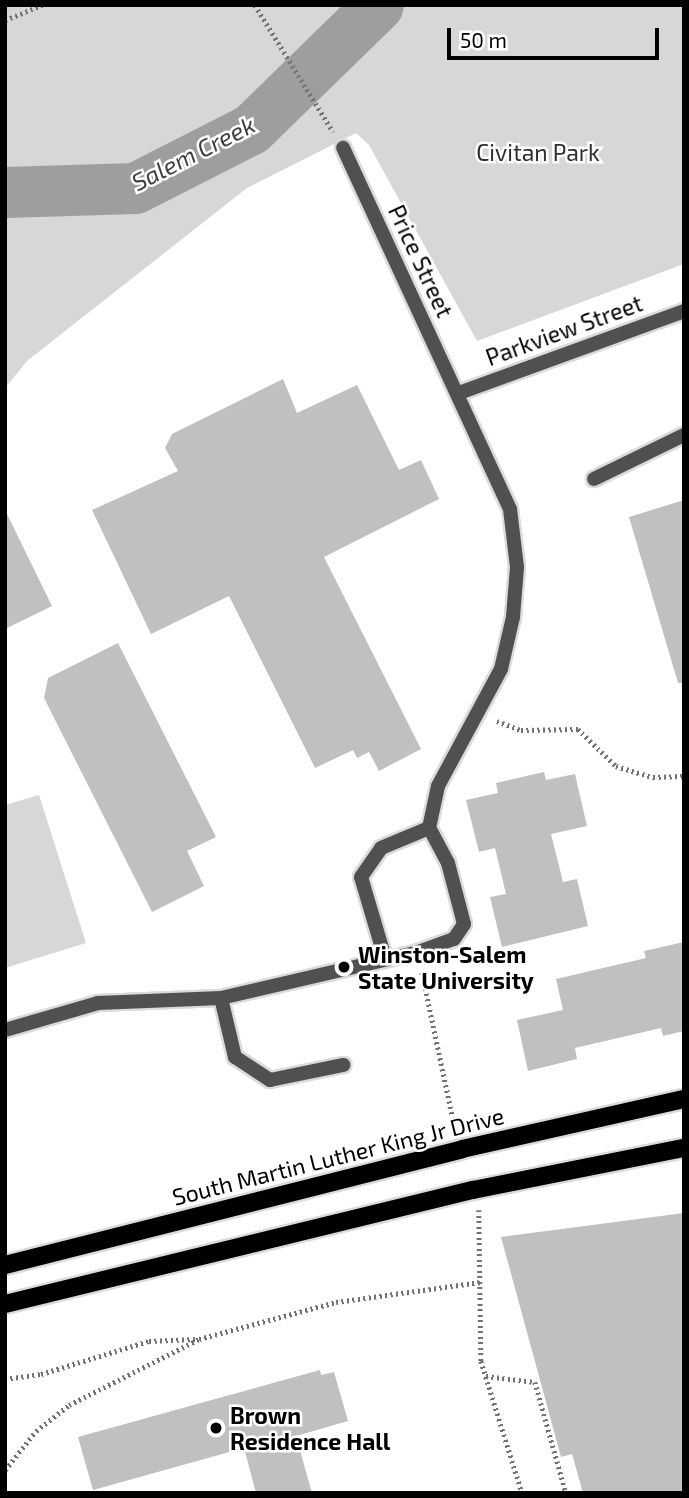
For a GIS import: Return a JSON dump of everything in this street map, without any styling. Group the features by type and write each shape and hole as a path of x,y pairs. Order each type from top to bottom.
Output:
{"main road":[{"name":"South Martin Luther King Jr Drive","path":"5,1265 462,1149 684,1098"},
{"path":"5,1304 473,1190 684,1148"}],"street":[{"name":"Price Street","path":"343,148 459,393 510,509 517,567 513,617 501,668 479,714 438,786 429,828"},
{"name":"Parkview Street","path":"459,393 684,311"},
{"path":"594,479 684,435"},
{"path":"5,1030 98,1003 221,998 385,958 418,953 454,939 464,924 448,863 429,828 382,848 361,877 385,958"},
{"path":"221,998 236,1057 270,1080 343,1065"}],"path":[{"path":"5,19 41,5"},
{"path":"255,5 343,148"},
{"path":"479,714 521,730 578,729 616,766 653,777 684,776"},
{"path":"418,953 462,1149"},
{"path":"473,1190 482,1217 481,1362 522,1493"},
{"path":"5,1469 36,1432 69,1405 199,1339 336,1302 481,1282"},
{"path":"5,1379 41,1374 149,1341 199,1339"},
{"path":"486,1376 535,1382 566,1493"}],"green space":[{"name":"Civitan Park","path":"5,5 684,5 684,264 477,341 369,145 356,133 247,188 27,361 5,388"},
{"path":"39,795 86,943 5,968 5,805"}],"building":[{"path":"283,379 297,413 357,385 399,470 421,460 439,499 324,557 421,749 379,771 369,752 357,758 353,750 315,768 229,596 151,634 92,510 178,471 165,448 172,434"},
{"path":"684,500 684,683 678,683 629,517"},
{"path":"5,510 52,606 5,629"},
{"path":"118,643 216,837 187,851 204,886 152,912 44,698 48,678"},
{"path":"544,772 546,780 575,774 587,826 551,834 563,882 577,879 588,926 502,947 490,897 506,894 495,848 479,852 466,800 498,793 496,783"},
{"path":"684,942 684,1031 663,1036 661,1028 575,1048 577,1059 528,1071 517,1020 563,1010 556,979 646,958 644,951"},
{"path":"684,1213 684,1493 583,1493 572,1454 561,1457 501,1237"},
{"name":"Brown Residence Hall","path":"320,1370 321,1375 334,1372 348,1421 296,1436 312,1493 256,1493 244,1448 93,1490 78,1437"}],"waterway":[{"name":"Salem Creek","path":"5,192 135,188 251,129 378,5"}],"place":[{"name":"Winston-Salem State University","path":"344,967"},
{"name":"Brown Residence Hall","path":"216,1428"}]}
